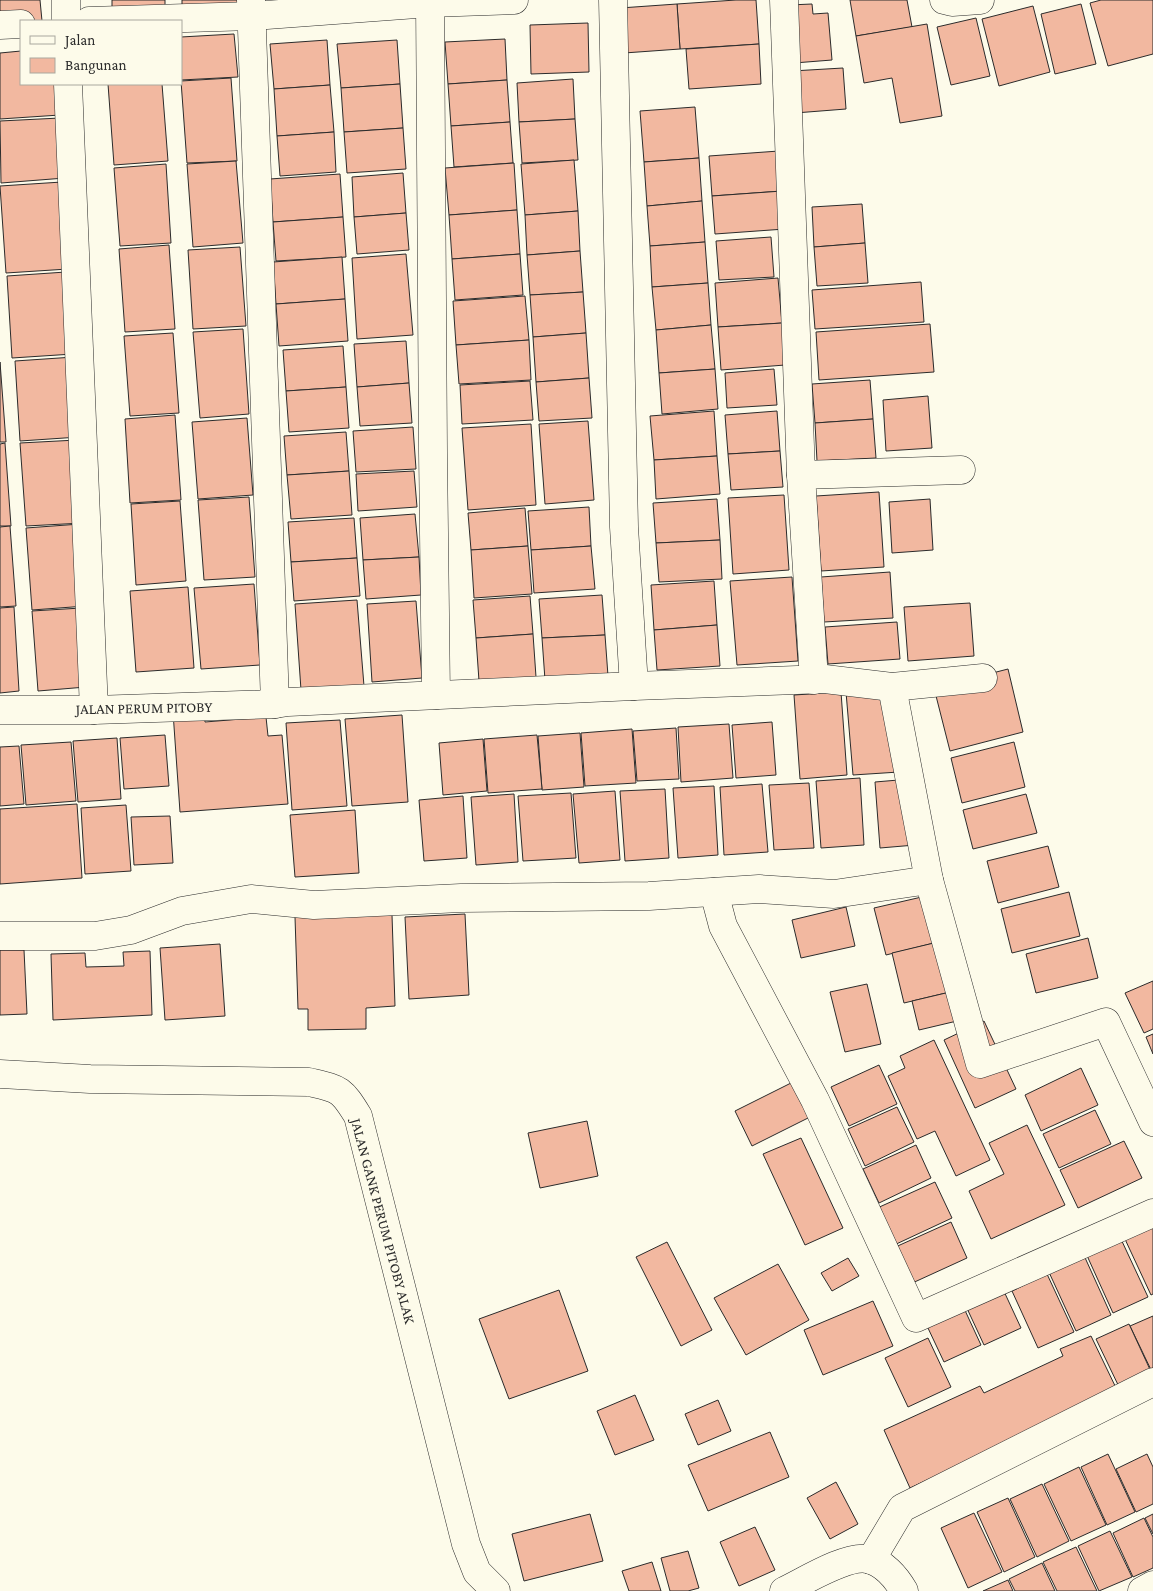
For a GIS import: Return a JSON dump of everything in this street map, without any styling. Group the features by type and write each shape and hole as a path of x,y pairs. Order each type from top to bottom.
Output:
{"street":[{"path":"66,0 66,20"},
{"path":"102,20 252,8 514,0"},
{"path":"613,0 624,527 634,686"},
{"path":"784,0 801,475 814,680"},
{"path":"944,0 952,2 980,0"},
{"path":"430,2 436,694"},
{"path":"252,8 282,703"},
{"path":"0,25 20,24"},
{"path":"68,85 94,710"},
{"path":"801,475 961,470"},
{"name":"JALAN PERUM PITOBY","path":"0,710 94,710 282,703 436,694 825,679 892,687 983,678"},
{"path":"892,687 929,880 980,1064 1106,1022 1153,1122"},
{"path":"0,936 95,936 131,930 182,911 251,899 314,905 461,898 649,896 759,889 834,894 929,880"},
{"path":"714,892 723,926 815,1100 916,1318 1153,1213"},
{"name":"JALAN GANK PERUM PITOBY ALAK","path":"0,1074 90,1079 309,1082 335,1088 347,1099 358,1116 466,1544 477,1572 496,1591"},
{"path":"871,1560 902,1508 1153,1382"},
{"path":"784,1591 843,1562 865,1558 881,1564 904,1591"},
{"path":"1142,1591 1153,1585"}],"building":[{"path":"0,0 40,0 42,20 20,20 20,22 0,23"},
{"path":"112,0 165,0 165,6 112,7"},
{"path":"182,0 242,0 242,6 182,7"},
{"path":"756,0 759,44 680,49 677,4"},
{"path":"850,0 907,0 912,27 856,36"},
{"path":"1101,0 1153,0 1153,54 1108,66 1090,3"},
{"path":"677,4 680,49 624,53 620,8"},
{"path":"812,4 813,14 828,13 832,60 794,63 789,5"},
{"path":"1081,4 1096,64 1055,74 1041,14"},
{"path":"1033,6 1050,72 999,86 982,19"},
{"path":"976,18 990,76 951,85 937,27"},
{"path":"588,23 589,72 531,74 530,25"},
{"path":"927,24 942,116 900,123 892,78 864,83 856,36"},
{"path":"234,34 238,77 182,80 182,37"},
{"path":"505,39 507,80 448,84 445,42"},
{"path":"327,40 330,85 274,89 270,44"},
{"path":"397,40 400,84 341,88 337,44"},
{"path":"759,44 761,84 689,89 686,49"},
{"path":"20,51 20,85 58,85 60,115 0,119 0,53"},
{"path":"843,68 846,109 795,113 792,71"},
{"path":"231,78 237,161 187,163 182,81"},
{"path":"573,79 575,119 519,122 517,83"},
{"path":"507,80 510,122 451,126 448,84"},
{"path":"400,84 403,128 344,132 341,88"},
{"path":"108,85 162,85 168,161 114,165"},
{"path":"330,85 334,132 277,136 274,89"},
{"path":"695,107 699,158 644,162 640,111"},
{"path":"60,118 65,178 1,183 0,121"},
{"path":"575,119 578,160 522,163 519,122"},
{"path":"510,122 513,163 454,167 451,126"},
{"path":"403,128 406,169 347,173 344,132"},
{"path":"334,132 336,172 280,176 277,136"},
{"path":"779,151 782,191 712,196 709,156"},
{"path":"699,158 702,201 647,206 644,162"},
{"path":"574,160 578,211 525,215 521,164"},
{"path":"236,161 243,243 193,247 187,164"},
{"path":"514,163 517,210 449,215 445,168"},
{"path":"166,164 171,243 120,246 114,168"},
{"path":"403,173 406,213 354,217 352,177"},
{"path":"340,174 343,217 273,222 270,179"},
{"path":"62,182 68,269 6,273 0,186"},
{"path":"782,191 785,229 715,234 712,196"},
{"path":"702,201 705,242 650,246 647,206"},
{"path":"862,204 865,243 814,247 812,207"},
{"path":"517,210 520,254 452,259 449,215"},
{"path":"578,211 580,251 527,255 525,215"},
{"path":"406,213 409,250 357,254 354,217"},
{"path":"343,217 346,257 276,261 273,222"},
{"path":"771,237 774,277 719,280 716,241"},
{"path":"705,242 708,283 652,287 650,246"},
{"path":"865,243 868,283 817,286 814,247"},
{"path":"169,245 175,329 125,332 119,249"},
{"path":"240,247 246,326 193,329 188,250"},
{"path":"580,251 583,292 530,295 527,255"},
{"path":"406,254 413,335 357,339 352,258"},
{"path":"520,254 523,295 455,300 452,259"},
{"path":"342,257 345,299 276,304 273,262"},
{"path":"66,272 73,354 12,358 7,276"},
{"path":"778,278 782,323 718,327 715,283"},
{"path":"921,282 924,322 815,329 812,290"},
{"path":"708,283 711,325 656,330 652,287"},
{"path":"583,292 586,333 533,337 530,295"},
{"path":"525,296 529,340 456,345 453,301"},
{"path":"345,299 348,341 279,346 276,304"},
{"path":"782,323 785,365 721,370 718,327"},
{"path":"930,324 934,372 819,380 816,332"},
{"path":"711,325 715,369 659,373 656,330"},
{"path":"243,329 249,414 200,418 193,332"},
{"path":"173,333 179,413 130,416 124,336"},
{"path":"586,333 589,378 536,382 533,337"},
{"path":"529,340 531,380 459,384 456,345"},
{"path":"406,341 409,383 357,387 354,344"},
{"path":"343,346 346,387 286,391 283,350"},
{"path":"74,357 79,437 20,441 15,361"},
{"path":"0,362 6,442 0,442"},
{"path":"715,369 718,409 662,414 659,373"},
{"path":"774,369 777,405 727,408 725,373"},
{"path":"589,378 592,418 539,421 536,382"},
{"path":"870,380 873,419 815,423 812,384"},
{"path":"530,381 533,420 462,424 460,385"},
{"path":"409,383 412,423 360,426 357,387"},
{"path":"346,387 349,428 289,432 286,391"},
{"path":"928,396 932,448 886,451 883,400"},
{"path":"714,411 717,456 654,460 650,416"},
{"path":"777,411 780,451 728,454 725,415"},
{"path":"175,415 181,500 130,503 125,419"},
{"path":"247,418 253,495 198,499 192,422"},
{"path":"873,419 876,458 817,461 815,423"},
{"path":"588,421 594,500 545,504 539,424"},
{"path":"531,424 536,505 468,510 462,428"},
{"path":"413,427 416,469 356,472 353,431"},
{"path":"346,432 349,471 287,475 284,436"},
{"path":"77,440 83,523 26,526 20,443"},
{"path":"5,443 11,526 0,526 0,444"},
{"path":"780,451 783,487 731,490 728,454"},
{"path":"717,456 720,494 656,499 654,460"},
{"path":"349,471 352,515 291,519 287,475"},
{"path":"414,471 417,507 358,511 356,474"},
{"path":"879,492 884,567 821,571 816,496"},
{"path":"784,495 789,570 733,574 728,498"},
{"path":"249,497 255,577 204,580 198,500"},
{"path":"717,499 720,540 656,543 653,503"},
{"path":"930,499 933,550 892,553 889,502"},
{"path":"180,501 186,581 136,585 131,504"},
{"path":"589,507 591,546 531,550 528,511"},
{"path":"525,508 528,546 471,550 468,513"},
{"path":"415,514 419,557 363,560 360,518"},
{"path":"354,518 357,558 291,562 288,522"},
{"path":"80,524 86,606 32,610 26,528"},
{"path":"10,526 16,606 0,607 0,527"},
{"path":"720,540 722,579 659,582 656,543"},
{"path":"528,546 532,594 474,598 471,550"},
{"path":"591,546 595,589 534,593 531,550"},
{"path":"419,557 421,595 366,599 363,560"},
{"path":"357,558 360,596 294,601 291,562"},
{"path":"890,572 893,618 824,622 821,577"},
{"path":"792,577 798,661 737,665 730,581"},
{"path":"714,581 717,625 654,630 651,585"},
{"path":"254,584 260,665 201,669 194,588"},
{"path":"188,587 194,668 136,672 130,591"},
{"path":"602,595 605,635 542,638 539,599"},
{"path":"530,596 533,634 476,638 473,600"},
{"path":"357,600 364,686 301,690 295,604"},
{"path":"416,601 422,678 372,682 367,604"},
{"path":"970,603 974,656 908,661 904,607"},
{"path":"14,607 19,691 0,693 0,608"},
{"path":"81,608 86,687 38,691 32,611"},
{"path":"897,622 900,659 828,664 825,627"},
{"path":"717,625 720,666 657,670 654,630"},
{"path":"533,634 536,677 479,681 476,638"},
{"path":"605,635 608,676 545,680 542,638"},
{"path":"1008,669 1023,732 950,751 934,688"},
{"path":"893,689 899,772 853,775 846,692"},
{"path":"841,692 847,775 800,779 794,695"},
{"path":"204,710 205,722 266,717 268,736 282,735 288,804 180,812 173,712"},
{"path":"402,715 408,802 352,806 345,719"},
{"path":"340,720 347,806 292,810 286,723"},
{"path":"772,722 776,775 736,778 732,725"},
{"path":"729,724 733,778 681,782 678,727"},
{"path":"676,728 679,779 637,781 633,731"},
{"path":"632,729 636,783 585,786 581,733"},
{"path":"580,733 584,787 542,790 538,736"},
{"path":"165,735 169,786 124,789 120,738"},
{"path":"537,735 542,789 488,793 484,739"},
{"path":"117,738 121,799 78,802 73,741"},
{"path":"483,739 487,791 443,795 439,743"},
{"path":"71,742 76,801 26,805 21,745"},
{"path":"1014,742 1025,787 962,803 951,758"},
{"path":"19,746 24,804 0,806 0,747"},
{"path":"860,778 864,845 821,848 816,781"},
{"path":"922,778 927,844 880,848 875,782"},
{"path":"809,783 814,848 774,850 769,785"},
{"path":"762,784 768,852 724,855 720,787"},
{"path":"714,786 718,855 678,858 673,788"},
{"path":"665,789 669,858 625,861 620,791"},
{"path":"615,791 620,860 579,863 573,794"},
{"path":"571,793 576,858 523,861 518,796"},
{"path":"514,794 518,862 476,865 471,797"},
{"path":"1026,794 1037,833 973,849 963,810"},
{"path":"463,796 467,858 424,861 419,800"},
{"path":"77,804 82,878 0,884 0,809"},
{"path":"126,805 131,871 85,874 81,808"},
{"path":"355,810 359,873 295,877 290,815"},
{"path":"170,816 173,863 134,865 131,817"},
{"path":"1048,846 1059,887 998,903 987,861"},
{"path":"1069,892 1080,936 1012,953 1001,909"},
{"path":"926,896 938,942 886,955 874,908"},
{"path":"846,907 855,946 801,958 792,920"},
{"path":"465,914 469,995 409,999 405,917"},
{"path":"392,915 395,1006 366,1008 366,1029 308,1030 308,1009 298,1009 295,917"},
{"path":"1088,938 1098,978 1036,993 1026,954"},
{"path":"938,942 950,992 904,1003 892,953"},
{"path":"220,944 225,1016 165,1020 160,948"},
{"path":"0,950 24,950 27,1014 0,1015"},
{"path":"150,951 152,1015 53,1020 51,954 85,953 86,967 124,966 123,952"},
{"path":"1153,981 1153,1029 1144,1033 1125,993"},
{"path":"867,984 881,1044 845,1052 830,992"},
{"path":"950,992 957,1021 919,1030 912,1001"},
{"path":"984,1021 1016,1089 975,1108 944,1040"},
{"path":"1153,1034 1153,1054 1146,1037"},
{"path":"934,1040 990,1160 956,1176 935,1131 917,1139 888,1076 905,1068 900,1056"},
{"path":"879,1065 897,1104 849,1126 831,1087"},
{"path":"1081,1068 1098,1105 1041,1131 1025,1095"},
{"path":"793,1082 810,1117 752,1146 735,1111"},
{"path":"897,1107 914,1142 865,1166 848,1129"},
{"path":"1095,1110 1111,1144 1059,1168 1043,1134"},
{"path":"587,1121 598,1176 540,1188 528,1133"},
{"path":"1027,1125 1065,1205 991,1239 969,1191 1004,1174 989,1143"},
{"path":"801,1138 843,1228 805,1245 763,1154"},
{"path":"1124,1141 1142,1178 1078,1208 1060,1170"},
{"path":"916,1145 931,1178 879,1203 863,1169"},
{"path":"935,1182 952,1218 892,1246 875,1209"},
{"path":"951,1222 967,1258 908,1285 891,1249"},
{"path":"1113,1222 1148,1297 1113,1313 1079,1238"},
{"path":"1153,1224 1153,1294 1151,1295 1124,1237"},
{"path":"1077,1240 1111,1315 1076,1331 1042,1257"},
{"path":"667,1242 712,1330 681,1346 636,1257"},
{"path":"848,1258 859,1276 832,1291 821,1273"},
{"path":"778,1264 809,1320 746,1355 714,1298"},
{"path":"995,1272 1021,1328 984,1345 958,1289"},
{"path":"1047,1274 1074,1332 1038,1348 1012,1291"},
{"path":"559,1290 588,1371 509,1399 479,1319"},
{"path":"956,1291 981,1345 944,1362 919,1309"},
{"path":"873,1301 893,1346 823,1375 804,1330"},
{"path":"1153,1316 1153,1374 1130,1326"},
{"path":"1129,1324 1153,1376 1121,1391 1096,1339"},
{"path":"1091,1336 1118,1392 910,1488 884,1430 980,1386 984,1393 1063,1356 1060,1349"},
{"path":"928,1338 951,1387 908,1407 885,1358"},
{"path":"635,1395 654,1440 615,1455 597,1411"},
{"path":"718,1400 731,1431 698,1445 685,1414"},
{"path":"770,1432 789,1477 708,1511 688,1465"},
{"path":"1108,1454 1135,1512 1107,1525 1081,1467"},
{"path":"1147,1454 1153,1467 1153,1504 1136,1512 1116,1469"},
{"path":"1079,1467 1106,1525 1071,1541 1044,1484"},
{"path":"836,1482 858,1524 830,1539 807,1498"},
{"path":"1042,1484 1069,1541 1037,1557 1010,1499"},
{"path":"1008,1498 1035,1557 1004,1572 977,1512"},
{"path":"974,1513 1002,1572 968,1588 941,1528"},
{"path":"590,1514 603,1561 524,1581 512,1534"},
{"path":"1153,1514 1153,1534 1145,1518"},
{"path":"1144,1518 1153,1537 1153,1568 1133,1577 1113,1533"},
{"path":"755,1527 775,1570 739,1586 720,1542"},
{"path":"1110,1531 1132,1577 1099,1591 1078,1546"},
{"path":"1076,1547 1097,1591 1057,1591 1043,1562"},
{"path":"688,1551 699,1588 688,1591 670,1591 661,1558"},
{"path":"652,1562 661,1591 629,1591 622,1571"},
{"path":"1042,1563 1055,1591 1015,1591 1009,1579"},
{"path":"1008,1580 1013,1591 983,1591"}]}
